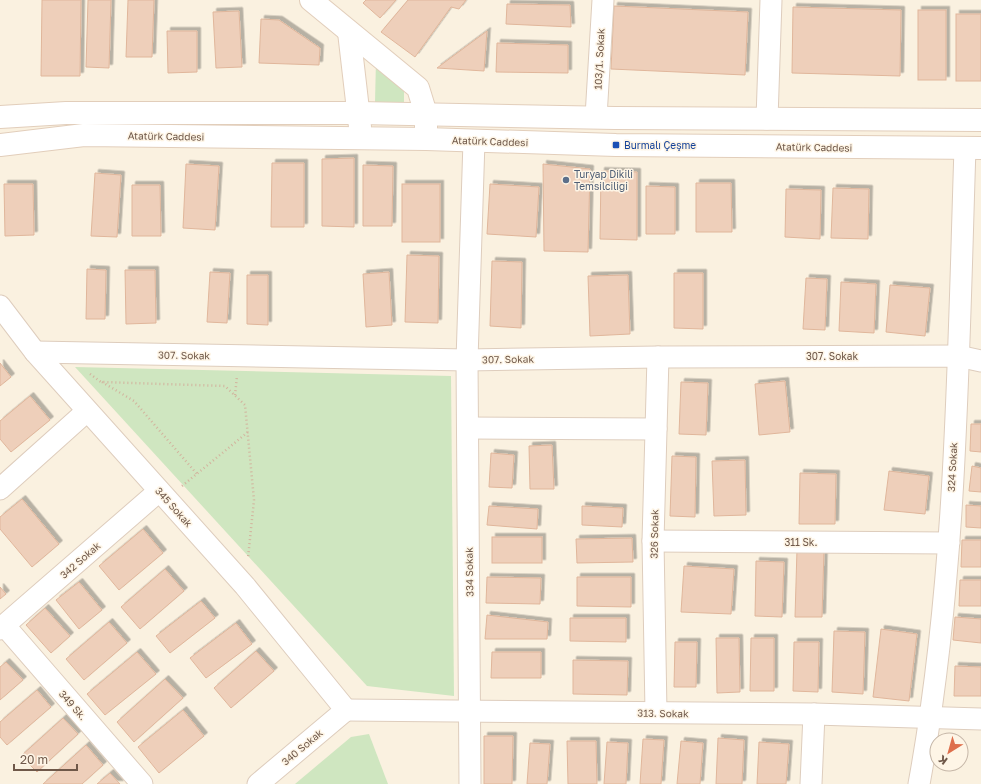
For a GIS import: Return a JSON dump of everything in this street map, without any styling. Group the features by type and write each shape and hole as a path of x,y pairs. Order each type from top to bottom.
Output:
{"main road":[{"path":"311,0 348,32 418,88 426,114 426,139"},
{"path":"348,32 361,138"},
{"path":"0,117 66,112 359,113 767,119 981,120"},
{"name":"Atatürk Caddesi","path":"0,145 84,135 426,139 474,142 973,148"}],"street":[{"name":"103/1. Sokak","path":"596,117 603,0"},
{"path":"767,119 771,0"},
{"name":"334 Sokak","path":"470,784 467,360 474,142"},
{"name":"324 Sokak","path":"919,784 931,718 949,542 958,356 973,148"},
{"name":"345 Sokak","path":"0,306 35,352 245,586 346,710"},
{"name":"307. Sokak","path":"35,352 467,360 658,356 958,356 981,361"},
{"name":"326 Sokak","path":"656,712 653,541 658,356"},
{"path":"0,490 87,411"},
{"path":"468,428 656,429"},
{"name":"342 Sokak","path":"2,627 163,495"},
{"name":"311 Sk.","path":"653,541 949,542"},
{"name":"349 Sk.","path":"2,627 142,784"},
{"name":"313. Sokak","path":"346,710 814,714 981,719"},
{"name":"340 Sokak","path":"258,784 346,710"},
{"path":"811,784 814,714"}],"path":[{"path":"89,374 134,401 197,474"},
{"path":"101,382 225,386 245,405 254,500 245,586"},
{"path":"163,495 197,474 248,432"}],"green space":[{"path":"376,60 404,88 404,103 375,102"},
{"path":"75,367 451,376 454,696 367,686"},
{"path":"369,734 388,784 295,784 351,737"}],"building":[{"path":"42,0 81,0 80,76 41,76"},
{"path":"88,0 111,0 109,68 86,67"},
{"path":"128,0 154,0 152,57 126,57"},
{"path":"366,0 396,0 380,18 363,3"},
{"path":"408,0 466,0 459,9 451,7 415,57 381,32"},
{"path":"507,4 570,5 571,27 506,24"},
{"path":"614,6 748,12 745,75 611,69"},
{"path":"793,7 901,10 900,76 792,73"},
{"path":"918,10 946,10 946,80 918,80"},
{"path":"239,11 242,67 216,68 213,12"},
{"path":"956,14 981,14 981,81 956,81"},
{"path":"261,19 279,20 320,48 319,65 259,63"},
{"path":"167,31 197,31 197,72 168,73"},
{"path":"487,31 484,71 437,68"},
{"path":"497,43 568,45 568,73 496,72"},
{"path":"354,158 354,227 322,226 322,159"},
{"path":"272,163 304,163 304,227 271,227"},
{"path":"186,164 219,166 215,230 183,228"},
{"path":"543,164 590,169 588,252 544,251"},
{"path":"363,165 393,166 392,226 363,226"},
{"path":"601,171 637,172 637,240 600,239"},
{"path":"95,173 121,175 117,237 91,236"},
{"path":"696,183 731,183 732,232 696,232"},
{"path":"4,184 33,184 34,235 5,236"},
{"path":"402,184 440,184 440,242 402,242"},
{"path":"490,184 539,187 536,237 487,234"},
{"path":"132,185 160,185 161,236 132,236"},
{"path":"646,186 675,187 675,234 646,234"},
{"path":"833,188 869,189 868,239 831,238"},
{"path":"786,189 821,190 820,239 785,237"},
{"path":"407,255 439,256 438,323 405,322"},
{"path":"492,261 522,262 521,328 490,326"},
{"path":"87,269 106,270 105,319 86,319"},
{"path":"125,270 155,270 156,323 126,324"},
{"path":"210,272 230,273 227,323 207,322"},
{"path":"389,272 392,325 366,327 363,274"},
{"path":"674,273 703,273 703,329 674,328"},
{"path":"247,275 268,275 268,325 247,324"},
{"path":"628,275 630,334 590,336 588,276"},
{"path":"806,278 827,279 825,330 803,329"},
{"path":"841,282 876,284 874,333 839,331"},
{"path":"890,285 930,288 925,336 886,332"},
{"path":"0,363 11,377 0,386"},
{"path":"785,381 790,432 759,435 755,384"},
{"path":"681,382 708,383 706,435 679,434"},
{"path":"30,396 50,420 11,452 0,439 0,421"},
{"path":"971,424 981,424 981,452 970,451"},
{"path":"552,445 554,489 530,489 529,446"},
{"path":"491,453 514,455 512,488 489,487"},
{"path":"672,456 696,457 695,517 670,516"},
{"path":"745,460 746,515 714,516 712,461"},
{"path":"972,466 981,468 981,492 969,491"},
{"path":"889,471 929,476 925,514 884,510"},
{"path":"800,473 836,474 835,524 799,524"},
{"path":"22,499 59,544 32,567 0,529 0,517"},
{"path":"966,505 981,506 981,528 966,527"},
{"path":"489,506 538,509 537,529 487,525"},
{"path":"582,506 623,508 622,527 582,525"},
{"path":"143,529 163,553 119,590 99,566"},
{"path":"492,537 542,537 542,563 492,563"},
{"path":"632,538 633,562 577,563 576,539"},
{"path":"962,540 981,540 981,567 961,567"},
{"path":"797,549 824,550 822,617 795,617"},
{"path":"756,561 784,562 782,617 755,616"},
{"path":"684,566 734,569 731,614 681,612"},
{"path":"165,569 184,591 140,629 121,607"},
{"path":"487,577 541,578 540,604 486,603"},
{"path":"577,577 631,577 631,607 577,606"},
{"path":"960,580 981,580 981,606 959,606"},
{"path":"79,582 102,610 79,629 56,600"},
{"path":"0,587 6,594 0,599"},
{"path":"201,601 215,618 170,653 156,636"},
{"path":"45,608 70,636 51,653 26,625"},
{"path":"487,615 548,622 547,639 485,639"},
{"path":"955,617 981,619 981,643 953,640"},
{"path":"570,618 626,618 626,642 570,641"},
{"path":"109,622 127,643 84,680 66,659"},
{"path":"236,623 252,644 206,678 190,658"},
{"path":"881,629 917,634 909,701 873,697"},
{"path":"834,631 865,632 863,694 832,692"},
{"path":"716,638 739,638 740,692 717,693"},
{"path":"751,638 774,638 774,691 750,691"},
{"path":"675,642 697,642 696,687 674,687"},
{"path":"794,642 819,642 818,692 793,691"},
{"path":"256,651 274,671 231,708 214,688"},
{"path":"137,652 156,674 105,715 87,694"},
{"path":"492,652 541,652 541,678 491,678"},
{"path":"573,660 628,661 627,695 573,694"},
{"path":"6,662 23,680 0,700 0,667"},
{"path":"955,666 981,667 981,696 954,696"},
{"path":"165,679 183,698 134,742 117,722"},
{"path":"37,690 51,707 7,745 0,737 0,722"},
{"path":"183,710 204,736 159,773 138,747"},
{"path":"63,718 78,734 37,772 21,756"},
{"path":"484,736 513,736 512,784 484,784"},
{"path":"718,738 744,740 742,784 716,784"},
{"path":"643,739 664,740 661,784 640,784"},
{"path":"567,741 596,741 597,784 568,784"},
{"path":"681,741 703,743 700,784 677,784"},
{"path":"607,742 628,743 626,784 604,784"},
{"path":"759,742 789,744 786,784 757,784"},
{"path":"530,743 550,744 547,784 527,784"},
{"path":"86,745 103,765 82,784 43,784"},
{"path":"110,773 120,784 97,784"}],"place":[{"name":"Burmalı Çeşme","path":"616,145"},
{"name":"Turyap Dikili Temsilciliği","path":"566,180"}]}
